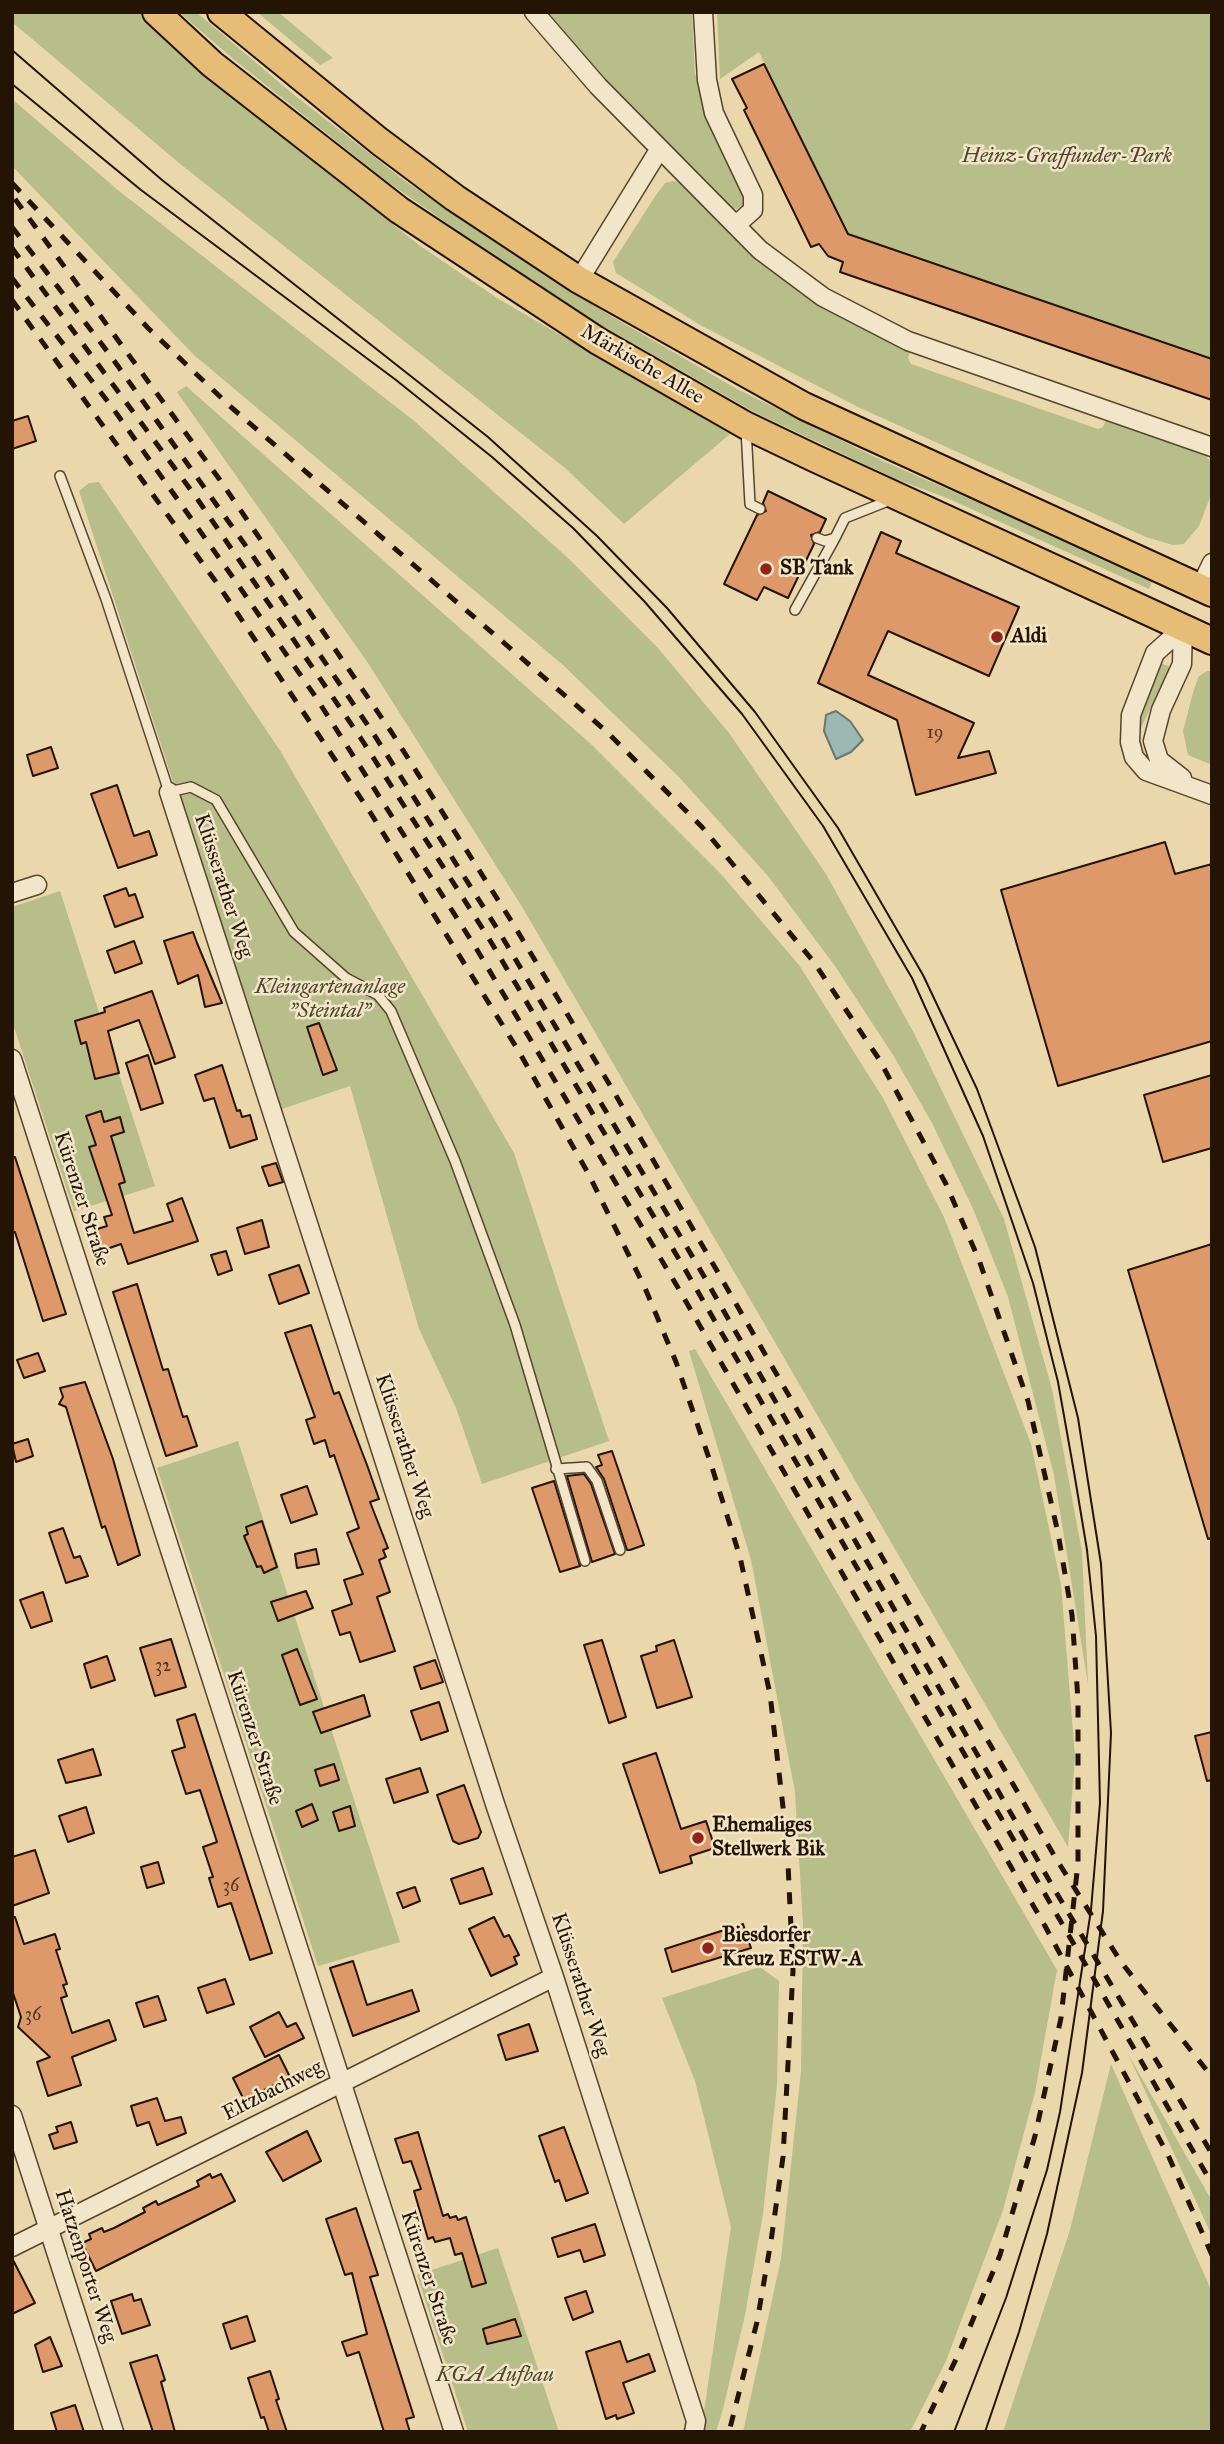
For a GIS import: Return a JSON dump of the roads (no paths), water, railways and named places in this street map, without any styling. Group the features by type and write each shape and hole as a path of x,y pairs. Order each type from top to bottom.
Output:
{"main road":[{"name":"Märkische Allee","path":"156,12 222,72 399,210 598,341 745,425 1212,641"},
{"name":"Märkische Allee","path":"221,12 379,141 465,205 579,280 804,406 1206,590"},
{"path":"1183,628 1206,590"}],"street":[{"path":"534,12 598,86 659,150 760,250 795,278 874,327 908,341 1212,447"},
{"path":"703,12 706,80 714,113 753,195 753,210 736,225"},
{"path":"579,280 659,150"},
{"path":"1206,590 1212,563"},
{"path":"1183,628 1155,653 1132,715 1130,742 1135,757 1146,771 1212,795"},
{"path":"1183,628 1182,664 1161,710 1153,741 1159,760 1190,785"},
{"name":"Klüsserather Weg","path":"169,792 492,1793 554,1977 696,2421 694,2432"},
{"path":"12,893 37,885"},
{"name":"Kürenzer Straße","path":"12,1059 454,2432"},
{"name":"Eltzbachweg","path":"12,2247 554,1977"},
{"name":"Hatzenporter Weg","path":"12,2115 114,2432"}],"lane":[{"path":"745,425 750,504 760,509"},
{"name":"Klüsserather Weg","path":"60,476 106,599 169,792"},
{"path":"794,610 845,518 897,497"},
{"path":"817,538 825,541 835,538"},
{"path":"169,792 191,787 216,800 295,932 346,978 378,995 391,1011 455,1161 515,1325 584,1561"},
{"path":"556,1469 587,1467 597,1481 620,1550"}],"water":[{"path":"836,711 850,721 863,740 851,752 836,759 824,731 826,715"}],"tram line":[{"path":"12,50 162,180 488,437 597,536 667,608 755,712 838,828 923,975 977,1089 1035,1247 1078,1418 1101,1564 1111,1733 1103,1911 1082,2073 1047,2234 1019,2332 985,2432"},
{"path":"12,84 141,190 396,380 492,457 573,528 644,601 742,714 823,826 912,978 983,1136 1033,1283 1058,1382 1074,1472 1087,1550 1096,1636 1100,1803 1091,1910 1060,2112 1047,2170 1006,2298 954,2432"}],"railway":[{"path":"12,183 148,328 232,408 606,731 702,827 813,961 879,1059 946,1184 979,1260 1028,1401 1058,1533 1072,1615 1078,1700 1078,1863 1061,2018 1035,2136 1000,2255 959,2353 921,2432"},
{"path":"15,199 220,480 392,733 512,922 611,1087 1055,1857 1121,1962 1212,2077"},
{"path":"12,227 110,355 248,549 373,733 498,930 698,1266 1053,1887 1212,2154"},
{"path":"12,248 196,497 360,737 488,937 686,1271 1212,2184"},
{"path":"12,278 112,407 234,579 315,696 476,948 677,1286 1045,1926 1168,2155 1212,2255"},
{"path":"12,300 219,586 370,812 518,1050 588,1173 645,1288 676,1362 711,1464 740,1557 770,1694 787,1842 793,1971 783,2157 757,2322 729,2432"}],"place":[{"name":"SB Tank","path":"766,569"},
{"name":"Aldi","path":"997,637"},
{"name":"Ehemaliges Stellwerk Bik","path":"698,1838"},
{"name":"Biesdorfer Kreuz ESTW-A","path":"708,1948"}],"park label":[{"name":"Heinz-Graffunder-Park","path":"1067,157"},
{"name":"Kleingartenanlage \"Steintal\"","path":"330,1000"},
{"name":"KGA Aufbau","path":"495,2376"}]}
